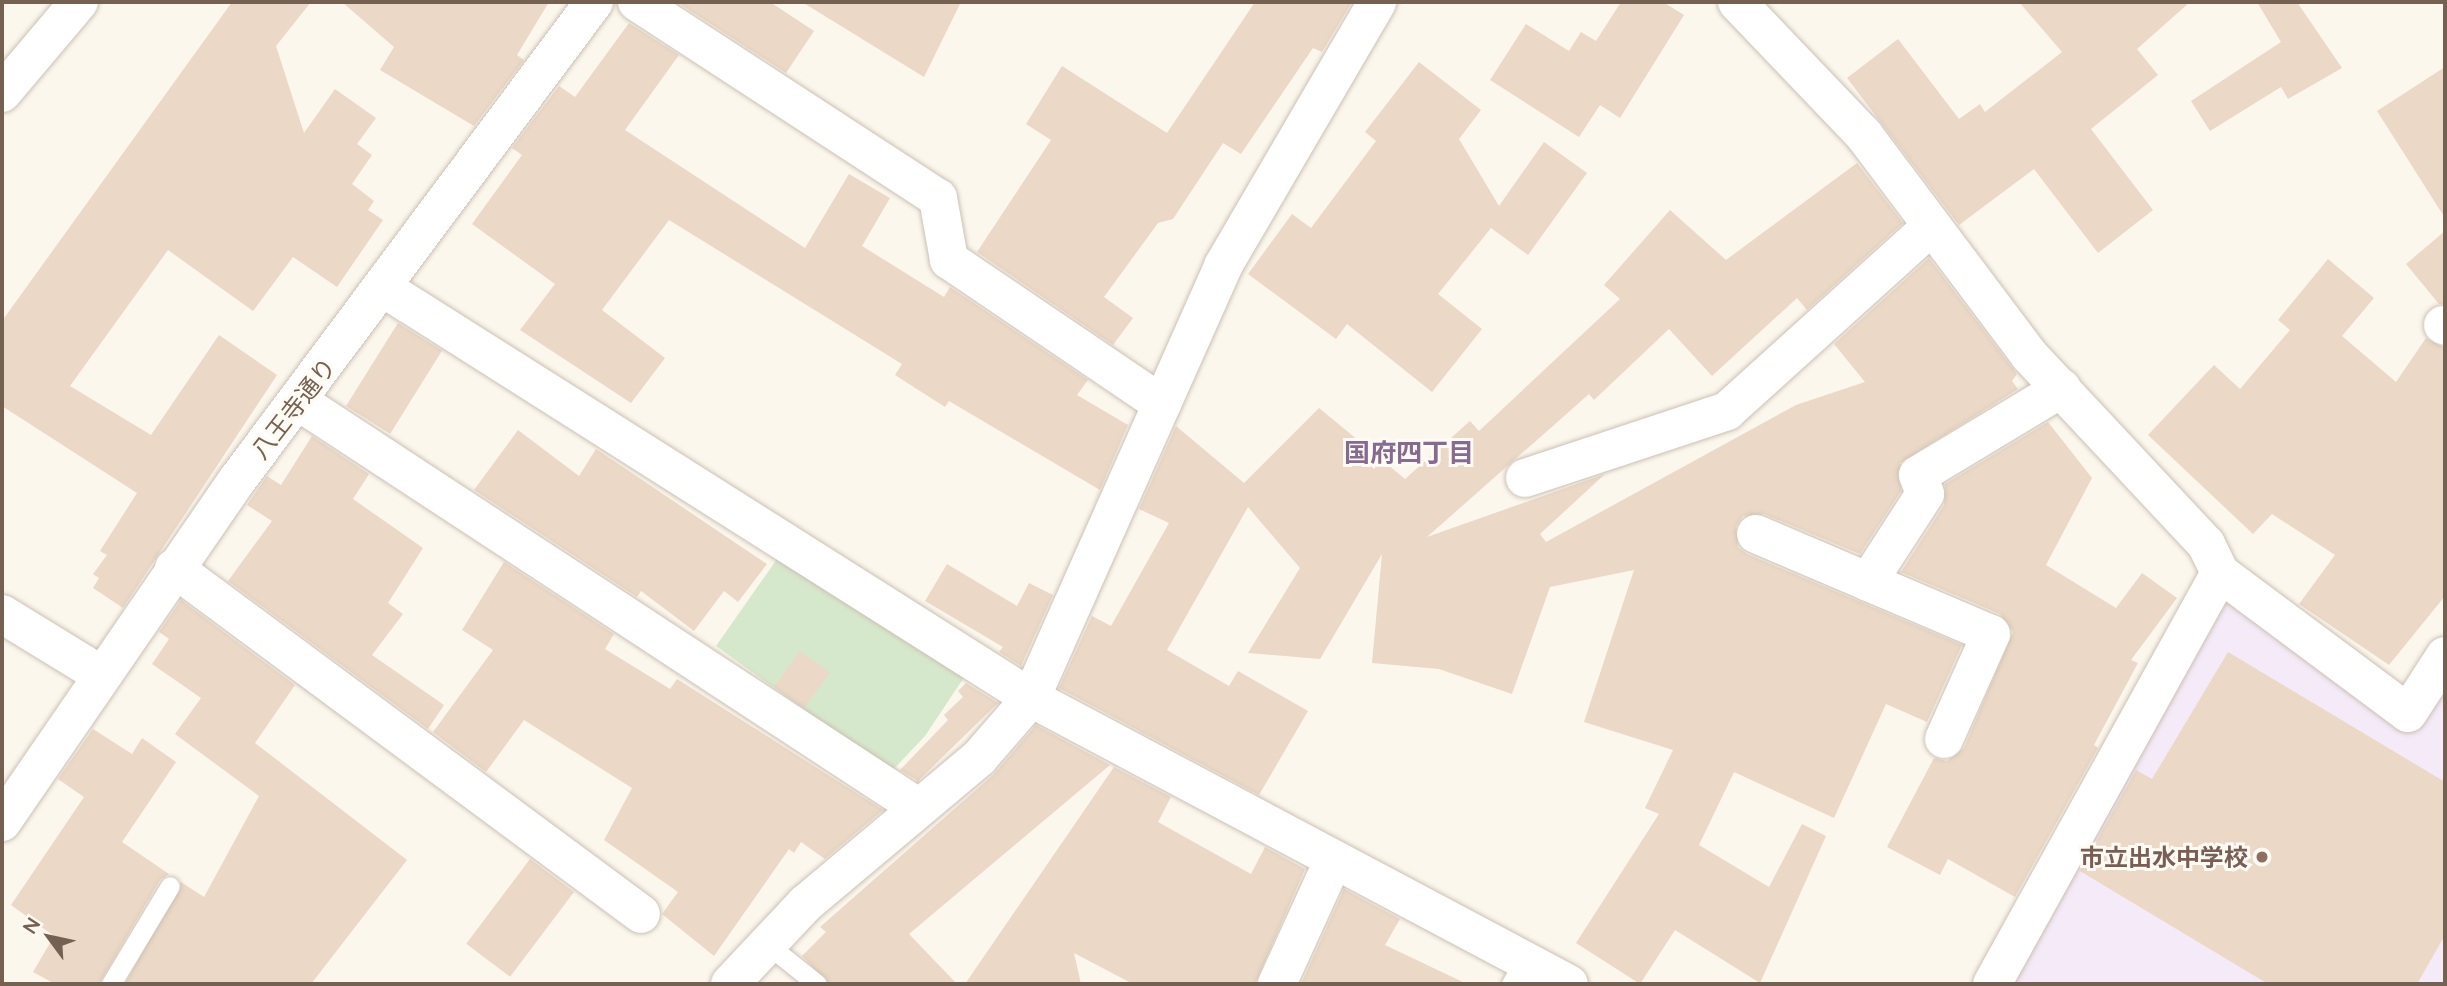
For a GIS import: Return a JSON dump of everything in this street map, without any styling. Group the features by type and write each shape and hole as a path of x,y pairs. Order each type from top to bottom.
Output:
{"street":[{"path":"2,93 79,2"},
{"name":"八王寺通り","path":"2,822 174,568 385,289 594,2"},
{"path":"637,2 938,198 949,260 1162,404"},
{"path":"730,984 767,944 979,758 1031,698 1223,267 1377,2"},
{"path":"1737,2 1864,135 2029,355 2206,544 2221,573 2408,713 2445,656"},
{"path":"1525,478 1727,411 1932,226"},
{"path":"385,289 1031,698 1333,861 1518,972 1569,984"},
{"path":"1868,582 1925,494 1918,475 2062,388"},
{"path":"298,401 919,808"},
{"path":"1756,534 1991,635 1944,739"},
{"path":"174,568 641,914"},
{"path":"1992,984 2221,573"},
{"path":"2,614 100,674"},
{"path":"1277,984 1333,861"}],"lane":[{"path":"111,984 170,886"},
{"path":"767,944 817,984"}],"shaded area":[{"name":"市立出水中学校","path":"2234,587 2412,729 2445,679 2445,984 2004,984"}],"green space":[{"path":"784,549 971,667 925,736 891,772 716,646"}],"building":[{"path":"232,2 311,2 276,46 304,133 335,89 376,118 357,144 372,155 352,184 374,201 368,210 383,220 337,287 293,257 253,311 168,250 70,386 151,435 219,335 277,375 123,608 93,588 99,578 93,574 107,555 100,551 137,493 2,406 2,321"},
{"path":"342,2 549,2 517,55 524,60 474,126 380,70 394,47"},
{"path":"677,2 770,2 814,31 786,73"},
{"path":"802,2 961,2 924,77"},
{"path":"1255,2 1352,2 1322,52 1313,48 1241,154 1223,143 1173,219 1158,223 1104,297 1133,318 1113,345 977,252 1051,140 1026,124 1062,66 1167,133"},
{"path":"1621,2 1663,2 1684,15 1620,118 1600,105 1579,137 1490,80 1526,24 1569,51 1581,32 1596,41"},
{"path":"2019,2 2190,2 2137,49 2158,75 2091,129 2153,210 2098,253 2034,169 1959,225 1847,78 1898,39 1959,119 1980,104 1985,112 2062,52"},
{"path":"2257,2 2297,2 2342,68 2288,99 2281,87 2210,131 2191,101 2281,42"},
{"path":"629,23 679,55 625,130 805,248 849,174 890,198 862,246 944,297 950,287 1088,380 1077,395 1128,425 1100,490 949,401 945,407 895,375 902,364 669,220 602,310 665,358 631,403 520,330 555,284 472,224 522,155 512,148 559,86 575,97"},
{"path":"1419,62 1481,110 1459,139 1499,206 1544,142 1587,173 1528,255 1491,228 1438,294 1482,329 1432,392 1347,324 1336,339 1248,274 1292,214 1311,228 1376,141 1365,132"},
{"path":"2445,67 2445,218 2377,111"},
{"path":"1857,163 1903,223 1807,310 1797,298 1712,376 1669,329 1594,400 1589,394 1427,537 1605,474 1540,534 1546,542 1796,405 1865,382 1834,344 1929,258 2017,374 2012,381 2018,389 1900,463 1901,491 1860,554 1764,514 1743,516 1736,526 1738,547 1747,554 1962,645 1927,722 1886,704 1834,818 1734,772 1699,845 1769,887 1802,824 1826,836 1760,983 1675,930 1640,984 1576,943 1659,814 1645,808 1673,750 1584,722 1634,570 1550,587 1512,694 1439,669 1372,663 1382,554 1320,659 1248,653 1300,568 1248,507 1167,650 1229,686 1238,671 1308,711 1259,795 1059,688 1092,616 1111,626 1169,523 1139,509 1176,426 1244,483 1319,408 1405,479 1470,421 1479,431 1620,299 1604,285 1670,210 1726,260"},
{"path":"2445,231 2445,304 2439,304 2406,264"},
{"path":"2328,259 2374,298 2342,336 2396,382 2426,338 2445,348 2445,596 2389,665 2299,604 2335,555 2272,514 2253,534 2148,435 2214,365 2240,389 2290,330 2278,320"},
{"path":"398,323 442,351 390,434 346,406"},
{"path":"2048,422 2092,478 2046,565 2116,608 2142,573 2177,598 2131,660 2138,663 2094,745 2098,748 2015,897 1948,859 1940,875 1887,847 1934,758 1947,761 1964,748 2013,632 2000,614 1901,572 1944,505 1945,484"},
{"path":"518,430 579,476 596,449 767,564 738,602 724,591 694,631 641,591 637,597 474,490"},
{"path":"312,436 369,474 353,499 423,548 388,603 403,614 372,655 444,705 428,729 228,581 272,521 247,505 267,476 281,485"},
{"path":"504,562 614,634 605,649 670,689 677,679 883,810 825,859 801,842 794,853 789,849 714,956 662,914 678,892 604,840 632,788 524,720 486,772 433,732 493,650 462,630"},
{"path":"947,564 1017,606 1029,583 1053,595 1021,666 999,652 1003,647 925,601"},
{"path":"181,600 295,685 255,743 407,860 311,984 125,984 181,882 204,897 259,796 175,734 201,698 152,664 169,639 159,632"},
{"path":"800,651 830,673 804,708 774,687"},
{"name":"市立出水中学校","path":"2228,652 2445,782 2445,935 2417,984 2268,984 2080,871 2136,770 2152,779"},
{"path":"966,683 998,703 918,781 900,770 948,720 944,715 963,697 958,691"},
{"path":"1036,725 1110,765 909,934 957,984 829,984 802,956 826,932 820,927 993,775"},
{"path":"93,729 132,754 142,738 176,762 122,842 169,874 160,880 99,984 55,984 33,972 54,936 11,905 84,797 58,779"},
{"path":"1114,767 1171,797 1158,822 1251,874 1265,847 1305,869 1255,984 1133,984 1074,953 1081,984 965,984"},
{"path":"530,859 574,892 510,977 466,944"},
{"path":"1344,889 1400,919 1385,945 1467,984 1301,984"}],"place":[{"name":"市立出水中学校","path":"2262,857"}],"district":[{"name":"国府四丁目","path":"1409,453"}]}
